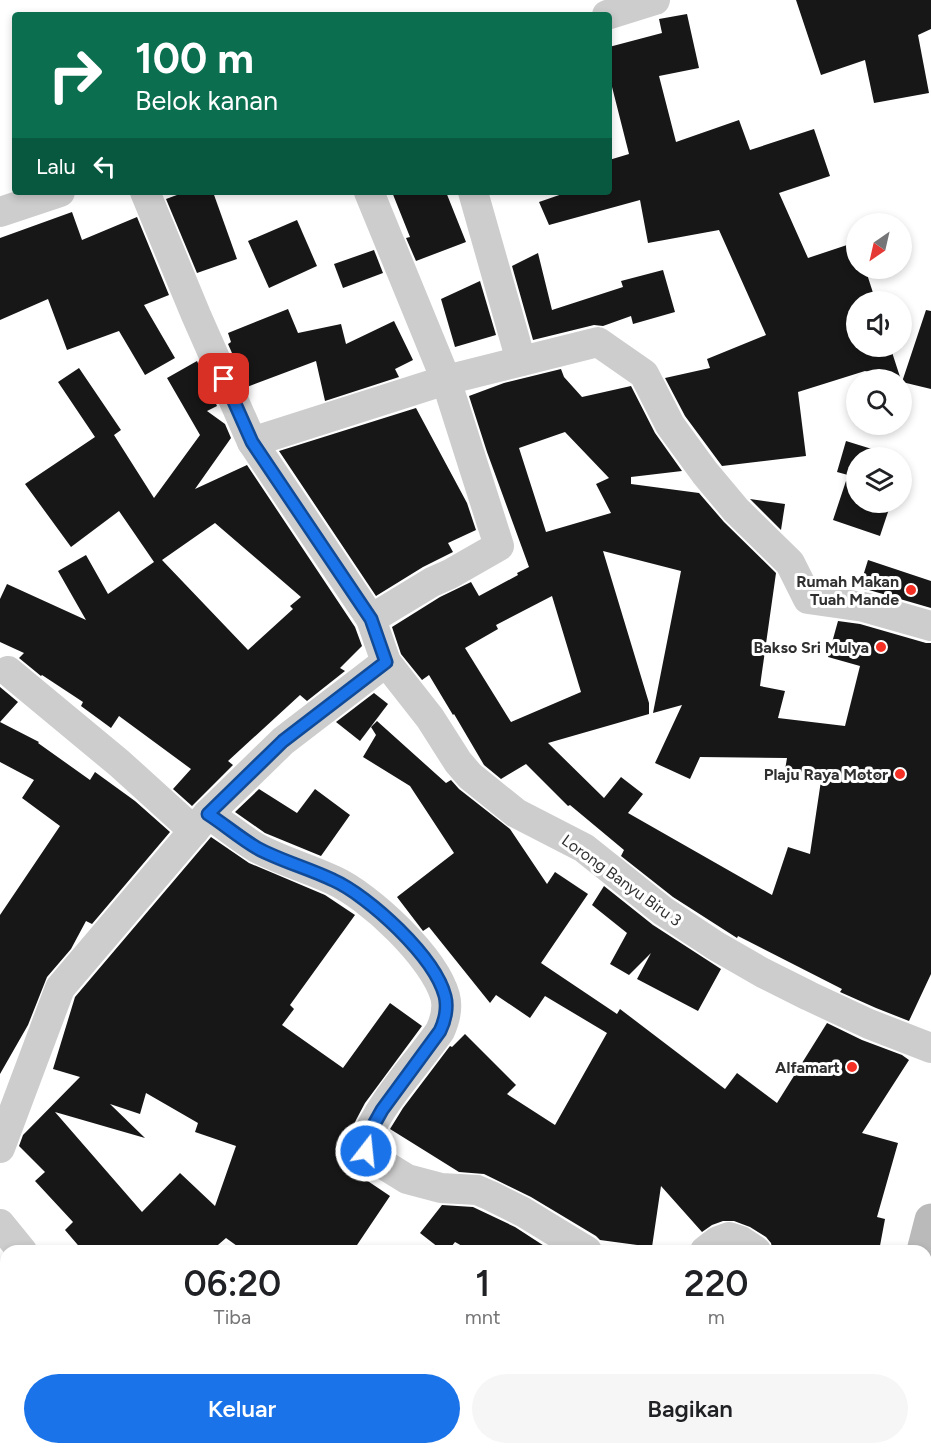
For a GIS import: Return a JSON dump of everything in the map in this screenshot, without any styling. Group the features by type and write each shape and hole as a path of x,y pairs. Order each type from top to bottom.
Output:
{"main road":[{"path":"925,1245 931,1220"}],"street":[{"path":"612,13 655,0"},
{"path":"0,212 51,195"},
{"name":"Lorong Banyu Biru 3","path":"146,195 252,442 371,619 386,662 430,718 458,762 470,776 516,813 584,848 663,911 716,946 809,996 869,1024 931,1048"},
{"path":"370,195 447,380 499,546 432,582 371,619"},
{"path":"474,195 521,361"},
{"path":"252,442 447,380 598,342 644,374 670,425 736,510 790,563 808,599 864,607 931,626"},
{"path":"0,1148 60,988 201,823 283,741 386,662"},
{"path":"8,671 119,763 201,823 282,860 334,880 368,902 393,924 419,952 440,984 446,1004 444,1022 440,1031 389,1099 367,1137 364,1144 366,1151 377,1161 407,1179 441,1188 477,1190 491,1196 523,1212 577,1245"},
{"path":"0,1224 17,1245"},
{"path":"713,1245 729,1237 747,1245"}],"building":[{"path":"796,0 931,0 931,29 918,35 929,93 874,103 865,60 821,75"},
{"path":"687,14 699,68 659,76 676,142 739,120 750,150 814,129 830,176 779,193 808,258 846,245 846,279 869,279 872,291 846,291 846,357 894,357 897,369 846,369 846,377 798,392 806,456 722,466 685,416 665,378 710,368 707,359 766,335 719,230 648,243 640,200 549,225 539,202 559,195 612,195 612,159 629,154 612,87 612,46 662,33 659,19"},
{"path":"177,195 214,195 237,259 197,273 166,199"},
{"path":"393,195 447,195 466,242 416,261 406,238 410,237"},
{"path":"72,212 82,240 137,217 169,295 144,305 175,358 145,375 119,331 67,350 48,299 0,320 0,238"},
{"path":"297,220 317,266 269,288 248,241"},
{"path":"374,250 383,273 343,288 334,264"},
{"path":"538,253 552,310 623,287 621,281 663,270 675,312 633,324 631,316 603,326 594,325 533,340 512,266"},
{"path":"480,281 496,335 455,347 441,299"},
{"path":"288,309 298,333 341,324 346,344 394,321 413,360 395,369 399,377 325,401 316,361 247,387 228,344 231,342 228,333"},
{"path":"926,310 931,311 931,389 912,384 912,369 906,369"},
{"path":"197,361 217,406 207,411 225,424 231,438 195,489 247,465 355,627 362,646 340,668 345,671 307,701 300,695 228,761 233,765 192,806 173,789 191,769 119,716 111,728 81,706 83,702 41,676 19,658 24,653 0,642 0,599 7,584 86,620 58,571 86,555 108,594 154,562 119,511 71,547 25,484 95,437 58,382 79,368 121,430 114,435 154,498 200,435 167,378","holes":["215,523 301,597 290,606 293,609 248,650 162,560"]},
{"path":"561,369 564,377 582,397 631,386 655,433 682,471 631,477 631,484 699,493 724,522 776,573 760,686 785,691 778,718 845,726 860,666 828,657 838,621 860,624 931,643 931,974 909,1021 840,992 842,989 738,936 737,938 673,897 621,856 624,850 570,805 568,806 526,764 501,779 484,765 429,675 422,680 401,654 392,627 440,597 471,582 479,596 529,567 469,396 504,383","holes":["565,432 609,478 596,484 611,513 546,532 519,448","603,551 681,571 653,713 682,705 655,763 690,779 700,757 787,758 785,770 822,774 810,854 788,847 772,895 628,813 643,794 621,777 604,798 548,743 649,714 649,703","552,596 581,692 511,722 465,648 498,629 496,625"]},
{"path":"416,408 467,503 476,530 448,543 453,552 423,567 376,596 279,451"},
{"path":"846,441 865,447 846,447 846,474 837,472"},
{"path":"846,481 846,513 888,513 880,536 833,520"},
{"path":"750,499 785,504 781,530"},
{"path":"868,560 931,581 931,608 859,589"},
{"path":"0,687 18,702 0,722"},
{"path":"374,693 388,704 360,741 336,722"},
{"path":"377,721 446,783 451,780 459,789 510,829 547,884 555,872 588,894 541,963 617,1014 620,1009 725,1089 737,1073 777,1103 827,1023 909,1060 862,1133 898,1143 877,1217 885,1219 880,1245 772,1245 766,1237 734,1221 723,1221 702,1232 661,1186 652,1245 600,1240 531,1197 484,1174 459,1172 390,1129 450,1046 452,1047 465,1034 516,1085 507,1094 555,1125 607,1033 545,996 530,1018 496,995 490,1003 429,927 423,931 397,897 454,853 410,786 363,757 376,735 371,727"},
{"path":"0,722 39,742 90,780 95,772 135,801 170,832 92,924 86,921 71,949 47,977 28,1025 0,1074 0,915 60,826 22,798 34,780 0,762"},
{"path":"259,789 297,813 315,789 350,815 321,856 265,833 235,812"},
{"path":"211,837 249,863 325,895 355,915 290,1005 294,1009 282,1025 343,1068 390,1003 422,1026 365,1103 338,1161 390,1196 357,1245 236,1245 226,1238 218,1245 78,1245 65,1230 73,1222 35,1181 45,1172 19,1146 23,1135 80,1077 53,1069 75,997","holes":["146,1093 198,1123 195,1132 236,1146 215,1206 180,1173 142,1212 55,1112 145,1138 110,1104 140,1114"]},
{"path":"604,886 653,925 721,969 698,1011 637,979 651,953 629,975 610,964 627,933 592,905"},
{"path":"442,1205 473,1207 515,1227 543,1245 460,1245 455,1242 453,1245 435,1245 420,1233"}],"place":[{"name":"Rumah Makan Tuah Mande","path":"911,590"},
{"name":"Bakso Sri Mulya","path":"881,647"},
{"name":"Plaju Raya Motor","path":"900,774"},
{"name":"Alfamart","path":"852,1067"}],"route":[{"path":"224,379 252,442 371,619 386,662 283,741 208,814 254,846 334,880 368,902 419,952 440,984 446,1004 444,1022 423,1055 389,1099 365,1141 366,1151"}]}
